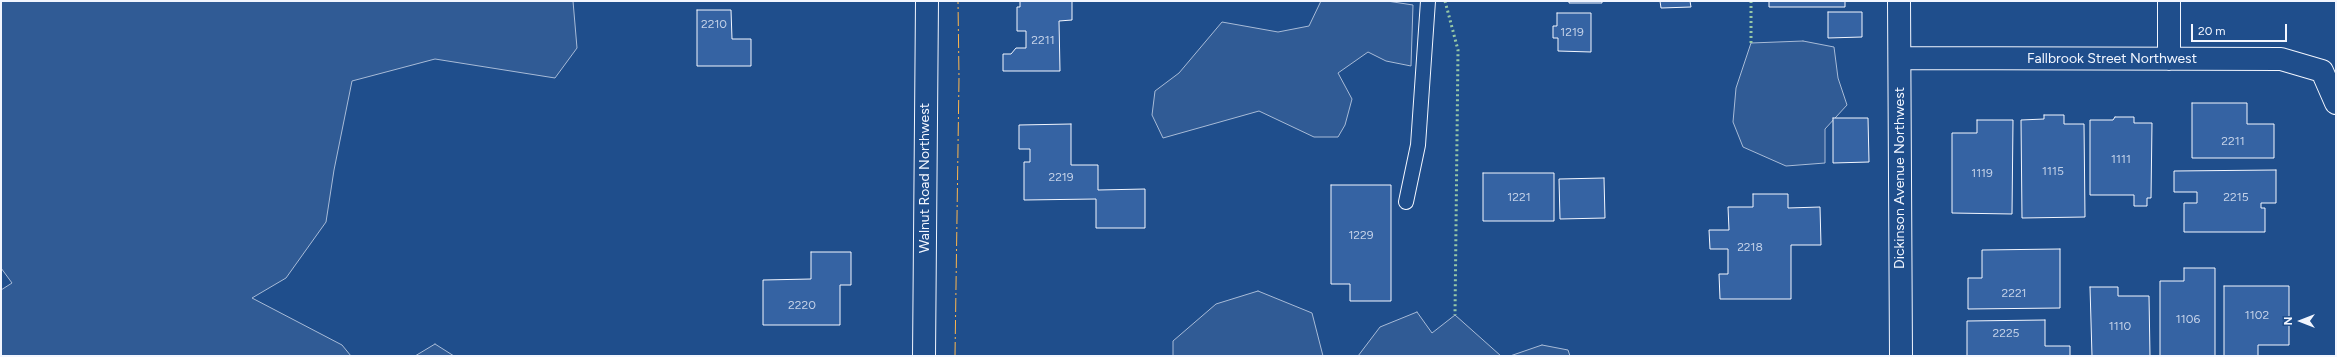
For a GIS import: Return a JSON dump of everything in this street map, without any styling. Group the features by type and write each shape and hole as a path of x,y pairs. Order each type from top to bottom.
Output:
{"street":[{"name":"Walnut Road Northwest","path":"924,356 927,1"},
{"name":"Dickinson Avenue Northwest","path":"1899,1 1901,356"},
{"path":"2169,1 2169,59"},
{"name":"Fallbrook Street Northwest","path":"1900,58 2281,59 2322,71 2336,103"}],"lane":[{"path":"1406,202 1418,145 1428,1"}],"shaded area":[{"path":"1,1 573,1 577,48 555,78 435,59 352,81 334,170 326,222 286,278 252,298 342,345 351,356 1,356 1,290 12,283 1,268"},
{"path":"1321,1 1387,1 1413,5 1411,66 1386,61 1368,52 1338,73 1352,99 1345,125 1338,137 1314,137 1259,111 1163,138 1152,115 1155,91 1179,73 1222,22 1278,32 1309,26"},
{"path":"1803,41 1834,47 1838,78 1847,105 1825,129 1825,163 1786,166 1743,147 1733,122 1736,88 1751,43"},
{"path":"1258,291 1312,313 1323,356 1173,356 1173,341 1216,304"},
{"path":"1417,312 1432,333 1455,315 1501,356 1358,356 1380,327"},
{"path":"435,344 454,356 415,356"},
{"path":"1542,345 1568,350 1570,356 1510,356"}],"building":[{"path":"1020,1 1072,1 1072,20 1059,21 1060,71 1003,71 1003,54 1011,54 1016,48 1026,48 1026,31 1017,31 1017,7 1020,7"},
{"path":"1569,1 1602,1 1602,3 1569,3"},
{"path":"1660,1 1690,1 1691,7 1661,8"},
{"path":"1769,1 1845,1 1845,7 1769,7"},
{"path":"697,10 731,10 732,39 751,39 751,66 697,66"},
{"path":"1828,12 1862,12 1862,37 1828,38"},
{"path":"1557,13 1591,13 1591,52 1558,51 1558,38 1553,38 1553,26 1557,26"},
{"path":"2192,103 2247,103 2247,124 2274,124 2274,158 2192,158"},
{"path":"2044,115 2064,115 2064,124 2084,124 2085,217 2022,218 2021,120 2044,119"},
{"path":"2115,117 2134,117 2134,123 2152,123 2151,198 2147,198 2147,206 2134,206 2134,195 2090,195 2090,120 2113,120"},
{"path":"1833,118 1868,118 1869,162 1833,163"},
{"path":"1977,120 2013,120 2012,214 1952,213 1952,133 1977,133"},
{"path":"1071,124 1071,165 1098,165 1098,190 1145,189 1145,228 1096,228 1096,199 1024,200 1024,162 1030,162 1030,149 1019,149 1019,125"},
{"path":"2276,170 2276,203 2261,203 2261,208 2265,208 2265,232 2184,232 2184,203 2197,203 2197,192 2174,192 2174,171"},
{"path":"1483,173 1554,173 1554,221 1483,221"},
{"path":"1604,178 1605,218 1560,219 1559,179"},
{"path":"1331,185 1391,185 1391,301 1350,301 1350,284 1331,284"},
{"path":"1753,194 1788,194 1788,208 1820,207 1821,245 1791,245 1791,299 1720,299 1719,274 1728,274 1728,249 1710,249 1709,230 1729,230 1728,207 1753,207"},
{"path":"2060,249 2060,308 1968,309 1968,278 1982,278 1982,250"},
{"path":"811,252 851,252 851,285 840,285 840,325 763,325 763,280 811,279"},
{"path":"2184,268 2215,268 2215,356 2160,356 2160,281 2184,281"},
{"path":"2224,286 2289,286 2289,345 2258,345 2258,356 2224,356"},
{"path":"2090,287 2118,287 2118,296 2149,296 2150,356 2092,356"},
{"path":"2045,320 2045,346 2070,346 2070,356 1967,356 1967,321"}],"hedge":[{"path":"1445,1 1458,50 1455,315"},
{"path":"1751,1 1751,43"}],"power":[{"path":"955,356 959,78 958,1"}]}
